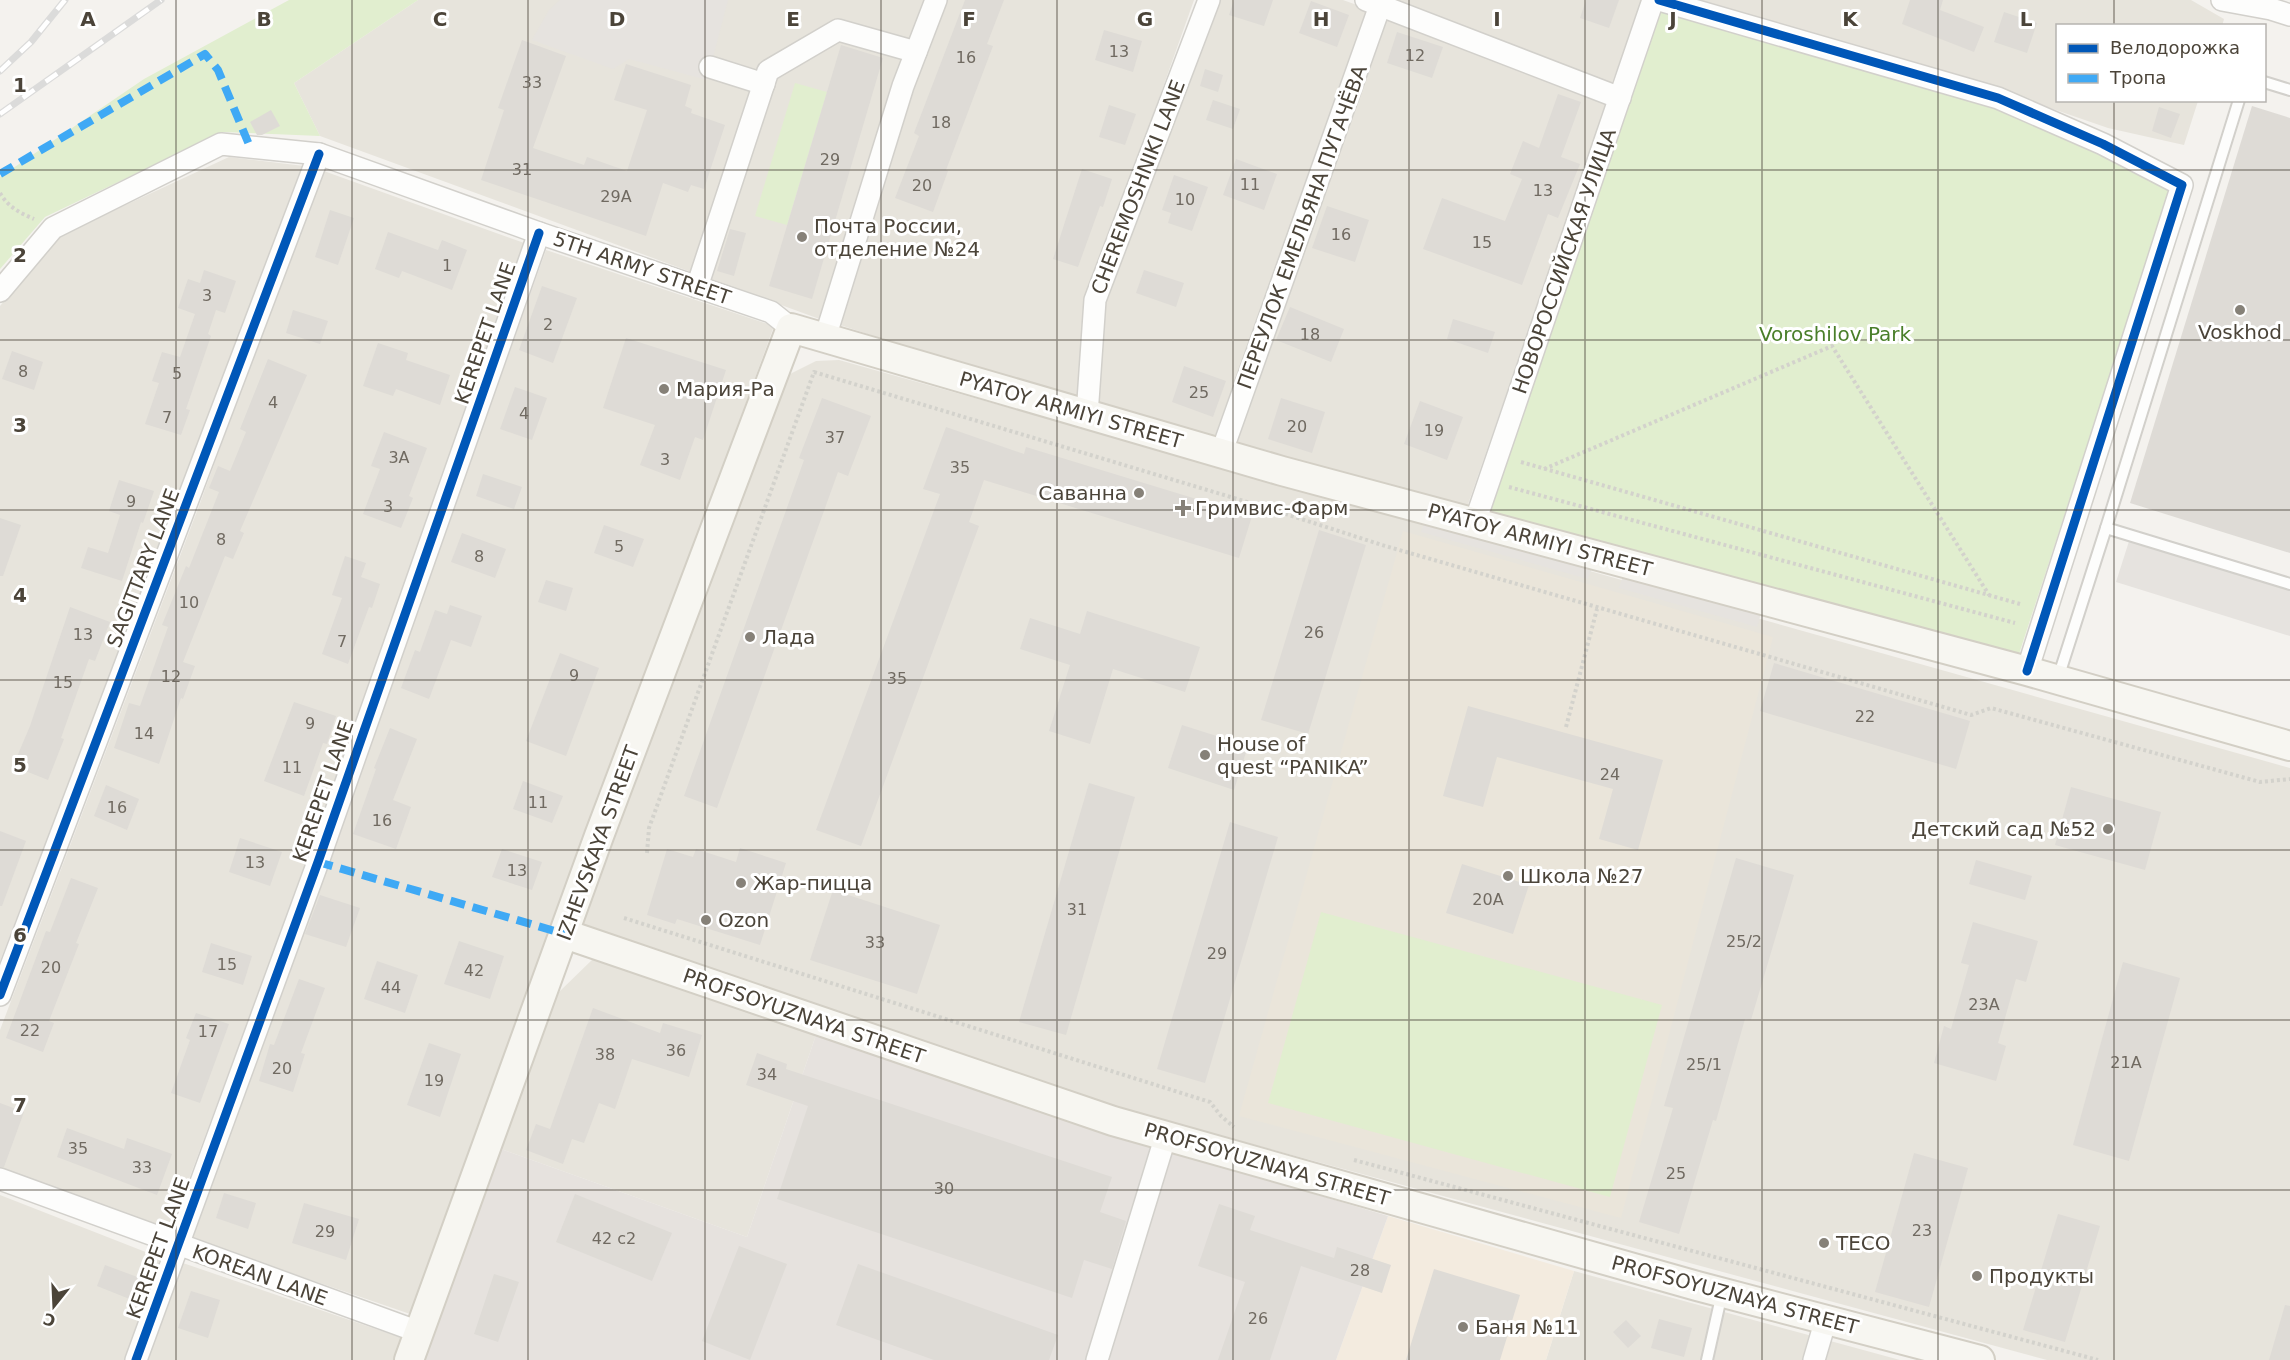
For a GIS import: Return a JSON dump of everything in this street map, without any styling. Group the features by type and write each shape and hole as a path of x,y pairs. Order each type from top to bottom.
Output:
{"main road":[{"name":"PYATOY ARMIYI STREET","path":"791,328 1221,454 2057,679 2290,746"},
{"name":"IZHEVSKAYA STREET","path":"409,1360 565,934 598,836 791,328"},
{"name":"PROFSOYUZNAYA STREET","path":"565,934 1113,1121 1722,1293 1980,1360"}],"street":[{"path":"825,338 903,86 936,0"},
{"name":"CHEREMOSHNIKI LANE","path":"1087,416 1095,300 1209,0"},
{"name":"НОВОРОССИЙСКАЯ УЛИЦА","path":"1475,522 1653,0"},
{"path":"1659,0 1998,98 2103,144 2182,185 2027,671"},
{"path":"2222,0 2290,15"},
{"path":"1376,2 1620,98"},
{"name":"ПЕРЕУЛОК ЕМЕЛЬЯНА ПУГАЧЁВА","path":"1221,454 1376,2"},
{"path":"697,287 768,71 838,30 916,52"},
{"path":"710,67 764,84"},
{"name":"5TH ARMY STREET","path":"53,228 221,144 319,154 539,233 771,312 791,328"},
{"name":"SAGITTARY LANE","path":"0,995 319,154"},
{"path":"0,291 53,228"},
{"name":"KEREPET LANE","path":"136,1360 322,851 539,233"},
{"path":"1097,1360 1166,1135"},
{"name":"KOREAN LANE","path":"0,1179 419,1332"},
{"path":"1814,1360 1826,1319"}],"lane":[{"path":"2266,82 2290,90"},
{"path":"2057,679 2238,102"},
{"path":"2106,528 2290,584"},
{"path":"1707,1360 1722,1293"}],"path":[{"path":"0,193 18,212 53,228"},
{"path":"1544,469 1832,345 1989,595"},
{"path":"647,853 649,828 814,372 1264,507 1393,549 1971,716 1991,708 2260,782 2290,779"},
{"path":"1521,462 2020,604"},
{"path":"1509,487 2015,623"},
{"path":"1566,727 1597,608"},
{"path":"624,918 1210,1102 1234,1127"},
{"path":"1349,1159 2097,1360"}],"shaded area":[{"path":"418,0 929,0 825,321 320,136 294,83"},
{"path":"560,0 728,0 707,80 629,59 613,69 532,40 549,10"},
{"path":"944,0 1194,0 1090,292 1080,403 837,324 909,89"},
{"path":"1220,0 1343,0 1368,9 1214,439 1097,406 1103,300"},
{"path":"1396,0 1643,0 1610,88 1394,4"},
{"path":"1683,0 2191,0 2224,19 2223,24 2056,24 2056,102 2198,102 2184,145 2108,128 2001,91"},
{"path":"1387,13 1608,102 1466,510 1236,446"},
{"path":"229,157 304,166 0,961 0,306 61,235"},
{"path":"321,170 527,244 309,857 170,1230 0,1169 0,1030 199,506"},
{"path":"546,250 774,326 413,1315 192,1239"},
{"path":"839,360 2290,768 2290,1360 2047,1360 1115,1107 581,928 784,377 816,361"},
{"path":"1426,519 1594,563 1588,579 1421,532"},
{"name":"Школа №27","path":"1403,531 1773,637 1621,1218 1239,1116"},
{"path":"2131,535 2290,584 2290,636 2116,582"},
{"path":"1624,573 1762,610 1757,627 1619,588"},
{"path":"595,957 816,1035 747,1237 498,1148 559,992"},
{"path":"816,1035 1111,1133 1388,1216 1336,1360 423,1360 498,1148 747,1237"},
{"path":"0,1195 161,1258 125,1360 0,1360"},
{"path":"1388,1216 1574,1271 1546,1360 1336,1360"},
{"path":"180,1262 405,1339 397,1360 145,1360"},
{"path":"1574,1271 1900,1360 1546,1360"}],"green space":[{"path":"289,0 418,0 294,83 320,136 223,132 45,217 0,269 0,177 144,79"},
{"name":"Voroshilov Park","path":"1662,9 1992,107 2171,189 2019,654 1489,513"},
{"path":"795,83 827,92 787,225 755,216"},
{"path":"1321,912 1662,1005 1610,1197 1268,1103"}],"building":[{"path":"965,0 1004,0 987,44 993,46 946,170 948,171 933,212 895,198 919,136 914,133"},
{"path":"1234,0 1273,0 1264,26 1229,15"},
{"path":"1586,0 1619,0 1609,28 1580,18"},
{"path":"1910,0 1943,0 1940,10 1984,27 1974,52 1902,24"},
{"path":"1311,1 1349,15 1337,47 1299,33"},
{"path":"2004,12 2037,23 2027,53 1994,42"},
{"path":"1104,30 1142,41 1133,72 1095,60"},
{"path":"1397,32 1443,47 1432,78 1387,63"},
{"path":"522,40 566,56 533,148 584,165 587,157 627,171 647,110 614,100 626,64 691,85 685,106 692,109 691,113 725,125 704,189 691,185 688,192 663,183 646,236 481,180 504,110 498,108"},
{"path":"841,45 883,58 812,299 769,286"},
{"path":"1205,69 1223,75 1218,92 1200,86"},
{"path":"1558,94 1581,102 1561,157 1580,164 1558,218 1548,214 1522,285 1423,249 1442,198 1505,221 1522,179 1510,174 1523,141 1539,148"},
{"path":"1213,100 1240,109 1233,129 1206,120"},
{"path":"1109,105 1136,114 1125,145 1099,137"},
{"name":"Voskhod","path":"2252,106 2290,118 2290,553 2130,503"},
{"path":"2159,107 2180,114 2171,138 2152,131"},
{"path":"271,110 280,126 262,135 257,135 250,122"},
{"path":"1236,159 1277,174 1264,210 1223,195"},
{"path":"1082,169 1112,179 1078,267 1053,259"},
{"path":"1174,175 1208,187 1192,231 1168,223 1171,213 1162,210"},
{"path":"1327,206 1369,220 1355,262 1312,248"},
{"path":"330,210 354,218 338,265 315,257"},
{"path":"730,229 746,233 734,276 717,271"},
{"path":"388,232 438,250 442,240 467,250 452,290 402,271 399,278 375,269"},
{"path":"204,270 236,281 225,313 216,310 208,334 211,336 186,409 190,410 181,435 145,424 159,383 152,381 162,352 180,357 195,314 178,308 188,279 200,283"},
{"path":"1144,270 1184,283 1176,307 1136,293"},
{"path":"542,286 577,298 553,363 519,350"},
{"path":"1290,307 1344,329 1331,362 1276,340"},
{"path":"293,310 328,321 320,344 286,333"},
{"path":"1453,319 1495,332 1488,353 1447,339"},
{"name":"Мария-Ра","path":"626,338 726,370 703,440 695,437 680,480 640,465 655,425 603,408"},
{"path":"378,343 408,353 406,360 450,375 440,405 396,389 393,396 363,386"},
{"path":"12,351 43,362 34,390 2,379"},
{"path":"268,359 307,375 240,531 244,533 233,559 225,556 183,662 195,666 183,699 181,698 159,764 114,748 129,703 140,706 168,627 162,625 186,566 189,568 219,492 209,488 218,466 230,471 246,432 240,429"},
{"path":"1184,366 1226,381 1213,417 1172,402"},
{"path":"515,387 547,398 532,440 500,429"},
{"path":"822,398 871,416 848,476 838,472 717,808 684,796 804,460 799,458"},
{"path":"1281,398 1325,412 1312,453 1268,439"},
{"path":"1420,401 1463,417 1447,460 1404,444"},
{"path":"946,427 1024,454 1026,447 1252,516 1239,558 984,480 969,522 979,526 861,846 816,830 940,494 923,489"},
{"path":"384,432 427,448 409,496 413,498 401,528 363,514 380,469 371,466"},
{"path":"483,474 522,487 514,509 476,496"},
{"path":"119,480 154,491 143,523 141,522 122,581 81,568 88,547 108,553 120,515 109,511"},
{"path":"0,518 21,525 3,576 0,576"},
{"path":"604,525 644,539 633,567 594,553"},
{"path":"1319,530 1366,545 1308,734 1261,720"},
{"path":"462,533 506,549 495,578 451,562"},
{"path":"345,556 366,563 361,577 380,584 348,664 322,654 342,598 332,595"},
{"path":"546,580 573,588 566,611 538,602"},
{"path":"450,605 482,616 471,647 451,640 429,699 401,688 415,650 420,652 435,610 447,614"},
{"path":"70,607 110,622 95,661 89,659 61,738 64,739 48,780 13,766 30,726"},
{"path":"1087,611 1200,647 1185,692 1113,669 1090,744 1049,731 1070,665 1020,649 1030,618 1080,634"},
{"path":"560,653 599,668 566,756 526,741"},
{"path":"1774,663 1970,721 1956,769 1760,711"},
{"path":"294,702 336,716 327,744 323,743 304,796 264,781"},
{"path":"1468,706 1663,760 1638,850 1599,839 1613,789 1497,757 1483,807 1443,796"},
{"path":"1182,725 1248,746 1234,790 1168,768"},
{"path":"390,728 417,739 393,800 411,807 396,849 353,834 376,769 374,768"},
{"path":"523,781 563,796 552,823 513,809"},
{"path":"1089,783 1135,797 1066,1035 1019,1022"},
{"path":"106,785 139,799 127,830 94,816"},
{"name":"Детский сад №52","path":"2071,787 2161,812 2145,870 2055,845"},
{"path":"1230,822 1278,837 1205,1083 1157,1069"},
{"path":"0,831 26,841 2,906 0,906"},
{"path":"240,838 282,852 270,886 229,872"},
{"path":"740,848 786,863 760,945 677,919 675,924 647,915 667,849 693,857 696,849 736,862"},
{"path":"502,849 542,862 532,890 492,877"},
{"path":"1736,858 1794,875 1751,1020 1745,1019 1716,1121 1713,1120 1679,1234 1639,1222 1673,1108 1664,1106"},
{"path":"1976,860 2032,876 2025,900 1969,884"},
{"path":"1462,864 1529,885 1513,934 1446,913"},
{"path":"71,878 98,888 49,1021 54,1023 43,1052 6,1038 46,931 50,932"},
{"path":"833,890 940,925 917,994 810,960"},
{"path":"320,895 360,908 346,947 305,934"},
{"path":"1973,922 2038,941 2026,982 2016,979 1998,1043 2006,1046 1996,1081 1934,1063 1944,1026 1951,1029 1969,965 1961,963"},
{"path":"459,941 504,956 490,999 444,984"},
{"path":"211,943 252,956 243,985 202,972"},
{"path":"377,961 418,975 405,1013 364,999"},
{"path":"2123,962 2180,978 2129,1161 2073,1145"},
{"path":"299,979 325,988 301,1053 305,1054 293,1092 259,1081 270,1044 274,1045"},
{"path":"593,1008 660,1033 663,1023 702,1035 689,1077 632,1059 615,1109 599,1103 584,1143 572,1139 563,1164 526,1150 536,1124 550,1129"},
{"path":"196,1013 229,1024 200,1103 171,1093 190,1040 186,1038"},
{"path":"429,1043 461,1054 440,1117 407,1105"},
{"path":"757,1053 787,1064 786,1069 1112,1177 1100,1212 1126,1221 1112,1269 1084,1260 1072,1298 777,1199 808,1106 746,1085"},
{"path":"0,1103 24,1112 4,1167 0,1167"},
{"path":"67,1128 124,1149 127,1138 172,1154 157,1195 57,1157"},
{"path":"1914,1153 1968,1168 1929,1307 1875,1292"},
{"path":"224,1193 256,1203 248,1229 216,1218"},
{"path":"575,1194 672,1233 652,1281 556,1242"},
{"path":"304,1203 359,1219 346,1260 292,1243"},
{"path":"1219,1204 1255,1216 1250,1230 1334,1258 1337,1247 1391,1265 1382,1293 1301,1266 1270,1360 1218,1360 1245,1282 1198,1266"},
{"path":"2058,1214 2100,1226 2065,1342 2023,1330"},
{"path":"739,1246 787,1264 750,1360 702,1341"},
{"path":"858,1264 1058,1335 1049,1360 934,1360 836,1325"},
{"path":"105,1265 140,1278 132,1300 97,1286"},
{"name":"Баня №11","path":"1434,1269 1520,1295 1500,1360 1406,1360"},
{"path":"494,1274 519,1282 498,1342 474,1334"},
{"path":"191,1291 220,1300 208,1338 178,1328"},
{"path":"2285,1305 2290,1306 2290,1360 2269,1360"},
{"path":"1659,1319 1692,1328 1684,1357 1651,1348"},
{"path":"1626,1320 1641,1336 1628,1348 1613,1332"}],"railway":[{"path":"0,71 31,42 65,0"},
{"path":"0,114 161,0"}],"marked path":[{"path":"0,174 205,54 218,70 250,147"},
{"path":"318,862 565,934"}],"cycle path":[{"path":"1659,0 1998,98 2103,144 2182,185 2027,671"},
{"path":"0,995 319,154"},
{"path":"136,1360 318,862 539,233"}],"place":[{"name":"Почта России, отделение №24","path":"802,237"},
{"name":"Voskhod","path":"2240,310"},
{"name":"Мария-Ра","path":"664,389"},
{"name":"Саванна","path":"1139,493"},
{"name":"Гримвис-Фарм","path":"1183,508"},
{"name":"Лада","path":"750,637"},
{"name":"House of quest “PANIKA”","path":"1205,755"},
{"name":"Детский сад №52","path":"2108,829"},
{"name":"Школа №27","path":"1508,876"},
{"name":"Жар-пицца","path":"741,883"},
{"name":"Ozon","path":"706,920"},
{"name":"ТЕСО","path":"1824,1243"},
{"name":"Продукты","path":"1977,1276"},
{"name":"Баня №11","path":"1463,1327"}]}
